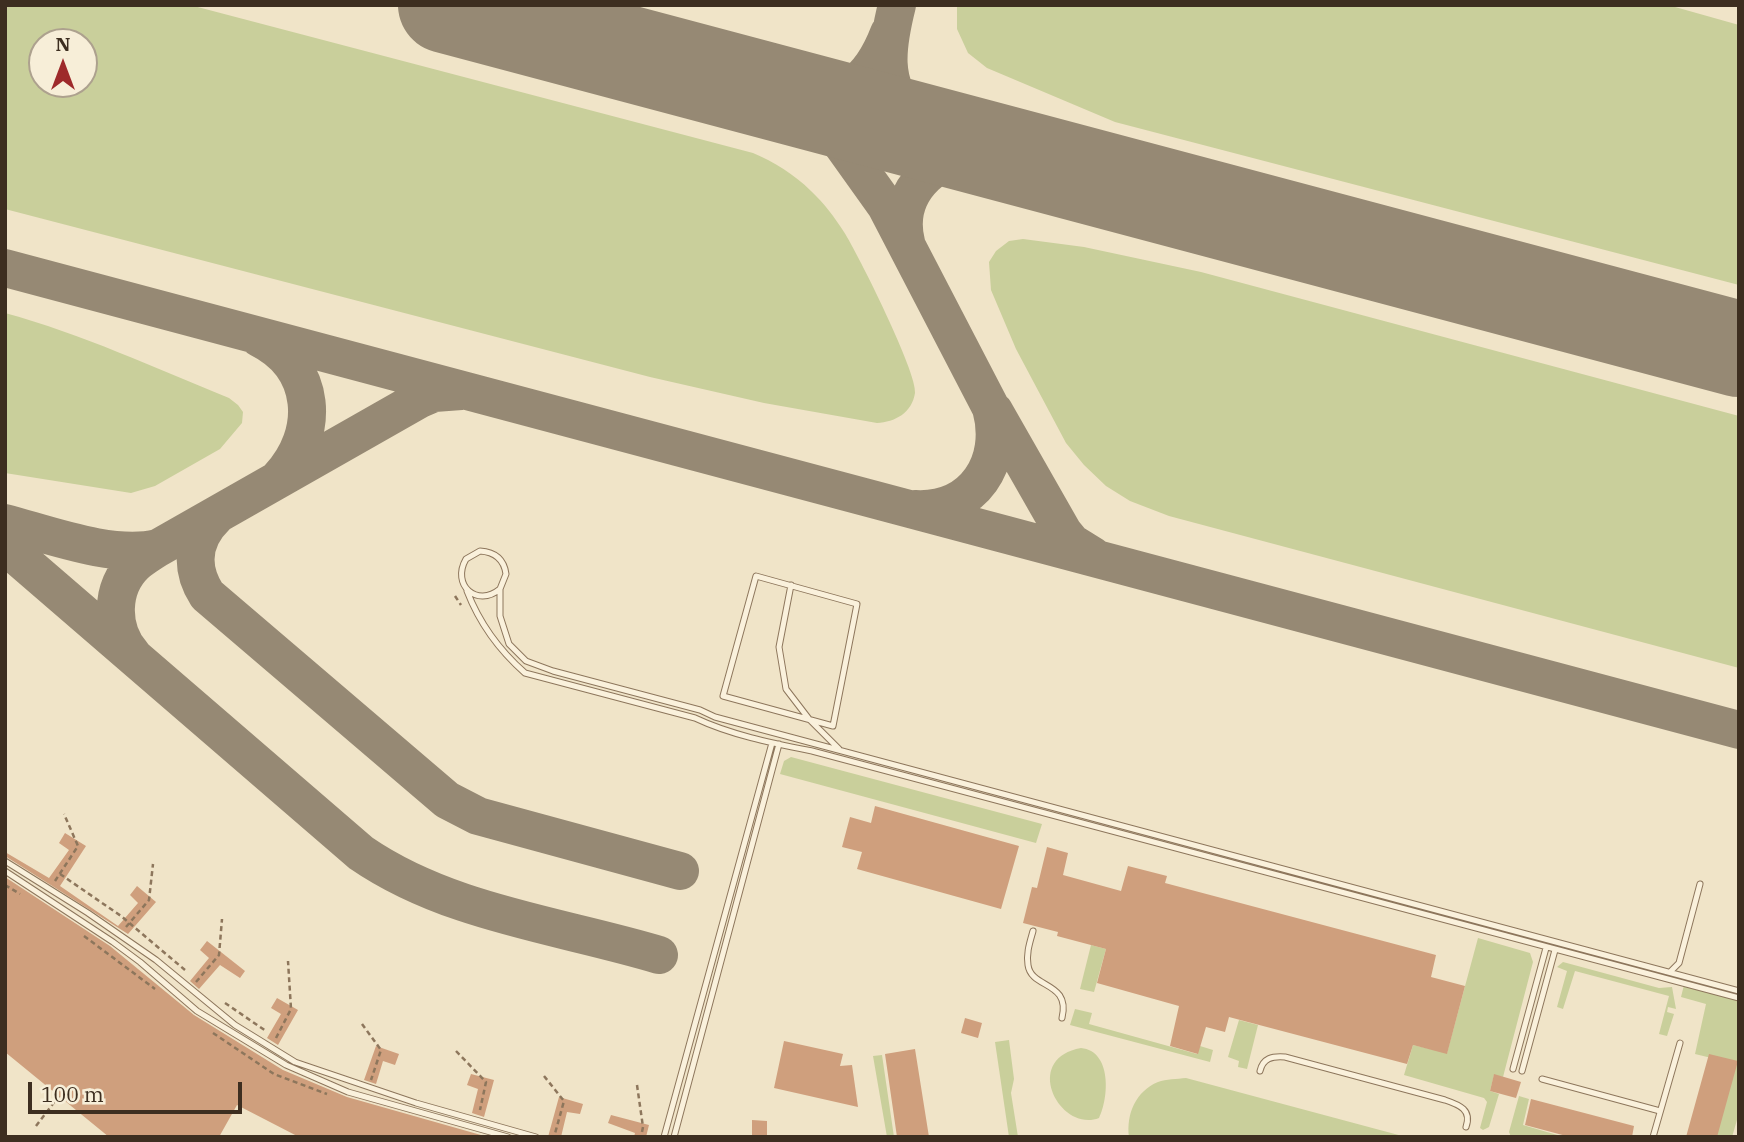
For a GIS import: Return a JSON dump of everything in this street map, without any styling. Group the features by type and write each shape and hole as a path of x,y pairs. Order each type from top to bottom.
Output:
{"lane":[{"path":"1739,991 840,751 553,671 526,661 505,636 499,611 500,589 506,574 505,566 495,554 480,551 466,559 462,566 462,581 474,609 509,659 525,673 695,718 712,726 1739,998"},
{"path":"756,576 858,604 833,726 808,719 723,696 756,576"},
{"path":"791,585 779,647 786,689 808,719 840,751"},
{"path":"466,588 483,596 500,589"},
{"path":"664,1137 776,743"},
{"path":"674,1137 776,743"},
{"path":"5,861 120,935 156,960 235,1025 295,1062 339,1079 536,1137"},
{"path":"5,871 122,948 197,1011 286,1065 348,1092 508,1137"},
{"path":"1671,971 1679,963 1700,884"},
{"path":"1033,931 1027,952 1031,975 1060,995 1062,1018"},
{"path":"1513,1069 1546,948"},
{"path":"1522,1071 1555,950"},
{"path":"1653,1137 1680,1043"},
{"path":"1260,1071 1262,1063 1267,1059 1285,1057 1445,1100 1459,1105 1467,1112 1469,1118 1466,1127"},
{"path":"1542,1079 1660,1111"}],"path":[{"path":"50,888 78,846 64,814"},
{"path":"120,935 149,900 153,864"},
{"path":"219,955 222,919"},
{"path":"275,1038 291,1009 288,961"},
{"path":"362,1024 381,1050"},
{"path":"457,1051 486,1082 477,1120"},
{"path":"544,1076 564,1101 554,1137"},
{"path":"637,1085 643,1127 641,1137"},
{"path":"36,1126 59,1096"}],"green space":[{"path":"5,5 190,5 753,153 791,174 811,191 844,232 898,340 915,393 910,406 902,415 877,423 764,403 650,377 5,209"},
{"path":"957,5 1668,5 1739,25 1739,285 1115,122 987,68 968,53 957,29"},
{"path":"1023,239 1084,247 1201,272 1739,416 1739,668 1169,516 1130,501 1106,486 1066,443 1016,349 991,290 989,262 996,251 1009,241"},
{"path":"5,313 90,341 229,398 243,412 242,423 220,449 155,486 131,493 5,473"},
{"path":"791,757 1042,824 1036,843 780,774 784,761"},
{"path":"1478,938 1530,953 1533,962 1503,1077 1494,1075 1490,1091 1499,1094 1489,1127 1483,1130 1480,1128 1487,1102 1484,1098 1404,1075 1413,1045 1447,1053"},
{"path":"1091,945 1106,949 1094,992 1080,989"},
{"path":"1563,962 1659,988 1672,987 1676,1009 1668,1007 1667,1012 1674,1014 1667,1036 1659,1034 1669,996 1575,971 1563,1009 1557,1007 1567,971 1557,967"},
{"path":"1684,985 1739,1001 1739,1113 1732,1137 1715,1137 1736,1064 1695,1054 1706,1004 1681,997"},
{"path":"1075,1009 1092,1013 1089,1024 1197,1054 1200,1046 1213,1050 1210,1062 1070,1025"},
{"path":"1239,1020 1258,1025 1247,1069 1238,1067 1239,1061 1228,1057"},
{"path":"1009,1040 1014,1079 1011,1093 1018,1137 1009,1137 995,1042"},
{"path":"1081,1048 1091,1051 1103,1066 1106,1088 1099,1118 1085,1120 1071,1115 1060,1105 1053,1093 1050,1079 1053,1066 1063,1055"},
{"path":"882,1055 894,1137 887,1137 873,1056"},
{"path":"1186,1078 1406,1137 1129,1137 1129,1120 1138,1097 1150,1086 1161,1081"},
{"path":"1519,1096 1529,1099 1523,1125 1564,1137 1511,1137 1509,1132"}],"building":[{"path":"875,806 1019,846 1001,909 857,869 862,852 842,847 850,817 871,823"},
{"path":"65,833 86,846 60,886 118,926 138,903 130,895 137,886 156,902 128,934 5,856 5,852 49,878 69,850 59,843"},
{"path":"1047,847 1068,853 1063,875 1121,891 1128,866 1167,876 1165,883 1436,955 1431,977 1465,986 1447,1054 1413,1045 1407,1064 1229,1017 1225,1032 1206,1027 1198,1054 1170,1046 1179,1006 1097,983 1106,949 1057,936 1058,932 1023,923 1032,887 1037,888"},
{"path":"5,877 110,946 194,1015 283,1070 347,1097 488,1137 299,1137 237,1105 219,1137 109,1137 5,1052"},
{"path":"207,941 245,971 240,978 220,965 199,989 190,981 209,958 200,950"},
{"path":"277,998 298,1010 278,1045 267,1038 281,1014 271,1008"},
{"path":"965,1018 982,1023 978,1038 961,1033"},
{"path":"784,1041 843,1054 840,1066 852,1065 858,1107 774,1088"},
{"path":"376,1046 399,1054 395,1065 383,1061 376,1084 364,1080"},
{"path":"915,1049 929,1137 897,1137 885,1054"},
{"path":"1709,1054 1738,1061 1717,1137 1686,1137"},
{"path":"471,1074 494,1080 484,1117 472,1113 478,1089 467,1085"},
{"path":"1494,1074 1521,1082 1516,1098 1490,1091"},
{"path":"559,1097 583,1104 580,1114 567,1112 561,1137 548,1137"},
{"path":"1531,1099 1634,1126 1632,1137 1570,1137 1525,1125"},
{"path":"611,1115 649,1125 646,1137 634,1137 635,1133 608,1123"},
{"path":"752,1120 767,1121 767,1137 752,1137"}],"taxiway":[{"path":"897,5 889,64 894,91 901,104 917,122 934,133 1005,154"},
{"path":"786,96 822,96 851,87 872,66 889,33"},
{"path":"786,96 831,129 886,206 991,408 994,447 981,480 969,493 954,502 936,508 915,509"},
{"path":"906,242 904,223 907,205 914,189 925,176 939,165 955,158 991,153"},
{"path":"5,268 1739,730"},
{"path":"259,338 278,350 292,366 302,383 306,402 302,441 293,460 279,478"},
{"path":"5,523 102,548 140,551 158,548 420,399 434,393 461,391"},
{"path":"994,411 1063,532 1072,543 1093,556"},
{"path":"216,516 202,534 196,553 198,574 207,595 447,800 478,816 680,871"},
{"path":"5,546 361,853 430,890 467,904 659,955"},
{"path":"132,654 120,633 117,596 127,574 138,562 158,548"}],"runway":[{"path":"446,5 1739,349"}]}
